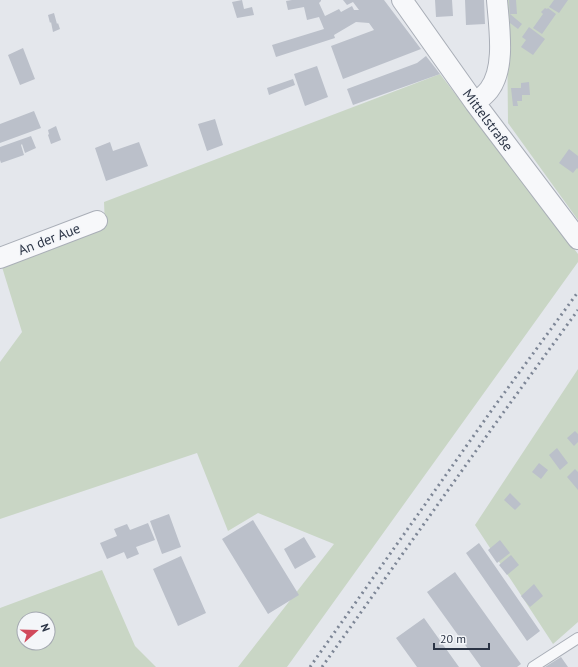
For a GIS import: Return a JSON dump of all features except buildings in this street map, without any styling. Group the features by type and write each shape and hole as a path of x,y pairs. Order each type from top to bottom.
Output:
{"street":[{"name":"Mittelstraße","path":"402,0 475,103 578,239"},
{"path":"475,103 488,90 495,80 498,69 500,50 497,0"},
{"name":"An der Aue","path":"0,258 97,221"}],"lane":[{"path":"533,667 578,638"}],"green space":[{"path":"505,0 578,0 578,220 508,123 507,27"},
{"path":"440,74 578,254 578,262 287,667 238,667 334,544 258,513 228,531 197,453 0,519 0,362 22,332 2,267 105,227 104,202"},
{"path":"578,369 578,622 553,644 475,525"},
{"path":"102,570 135,646 156,667 0,667 0,608"}],"railway":[{"path":"310,667 494,407 578,292"},
{"path":"322,667 578,310"}]}
